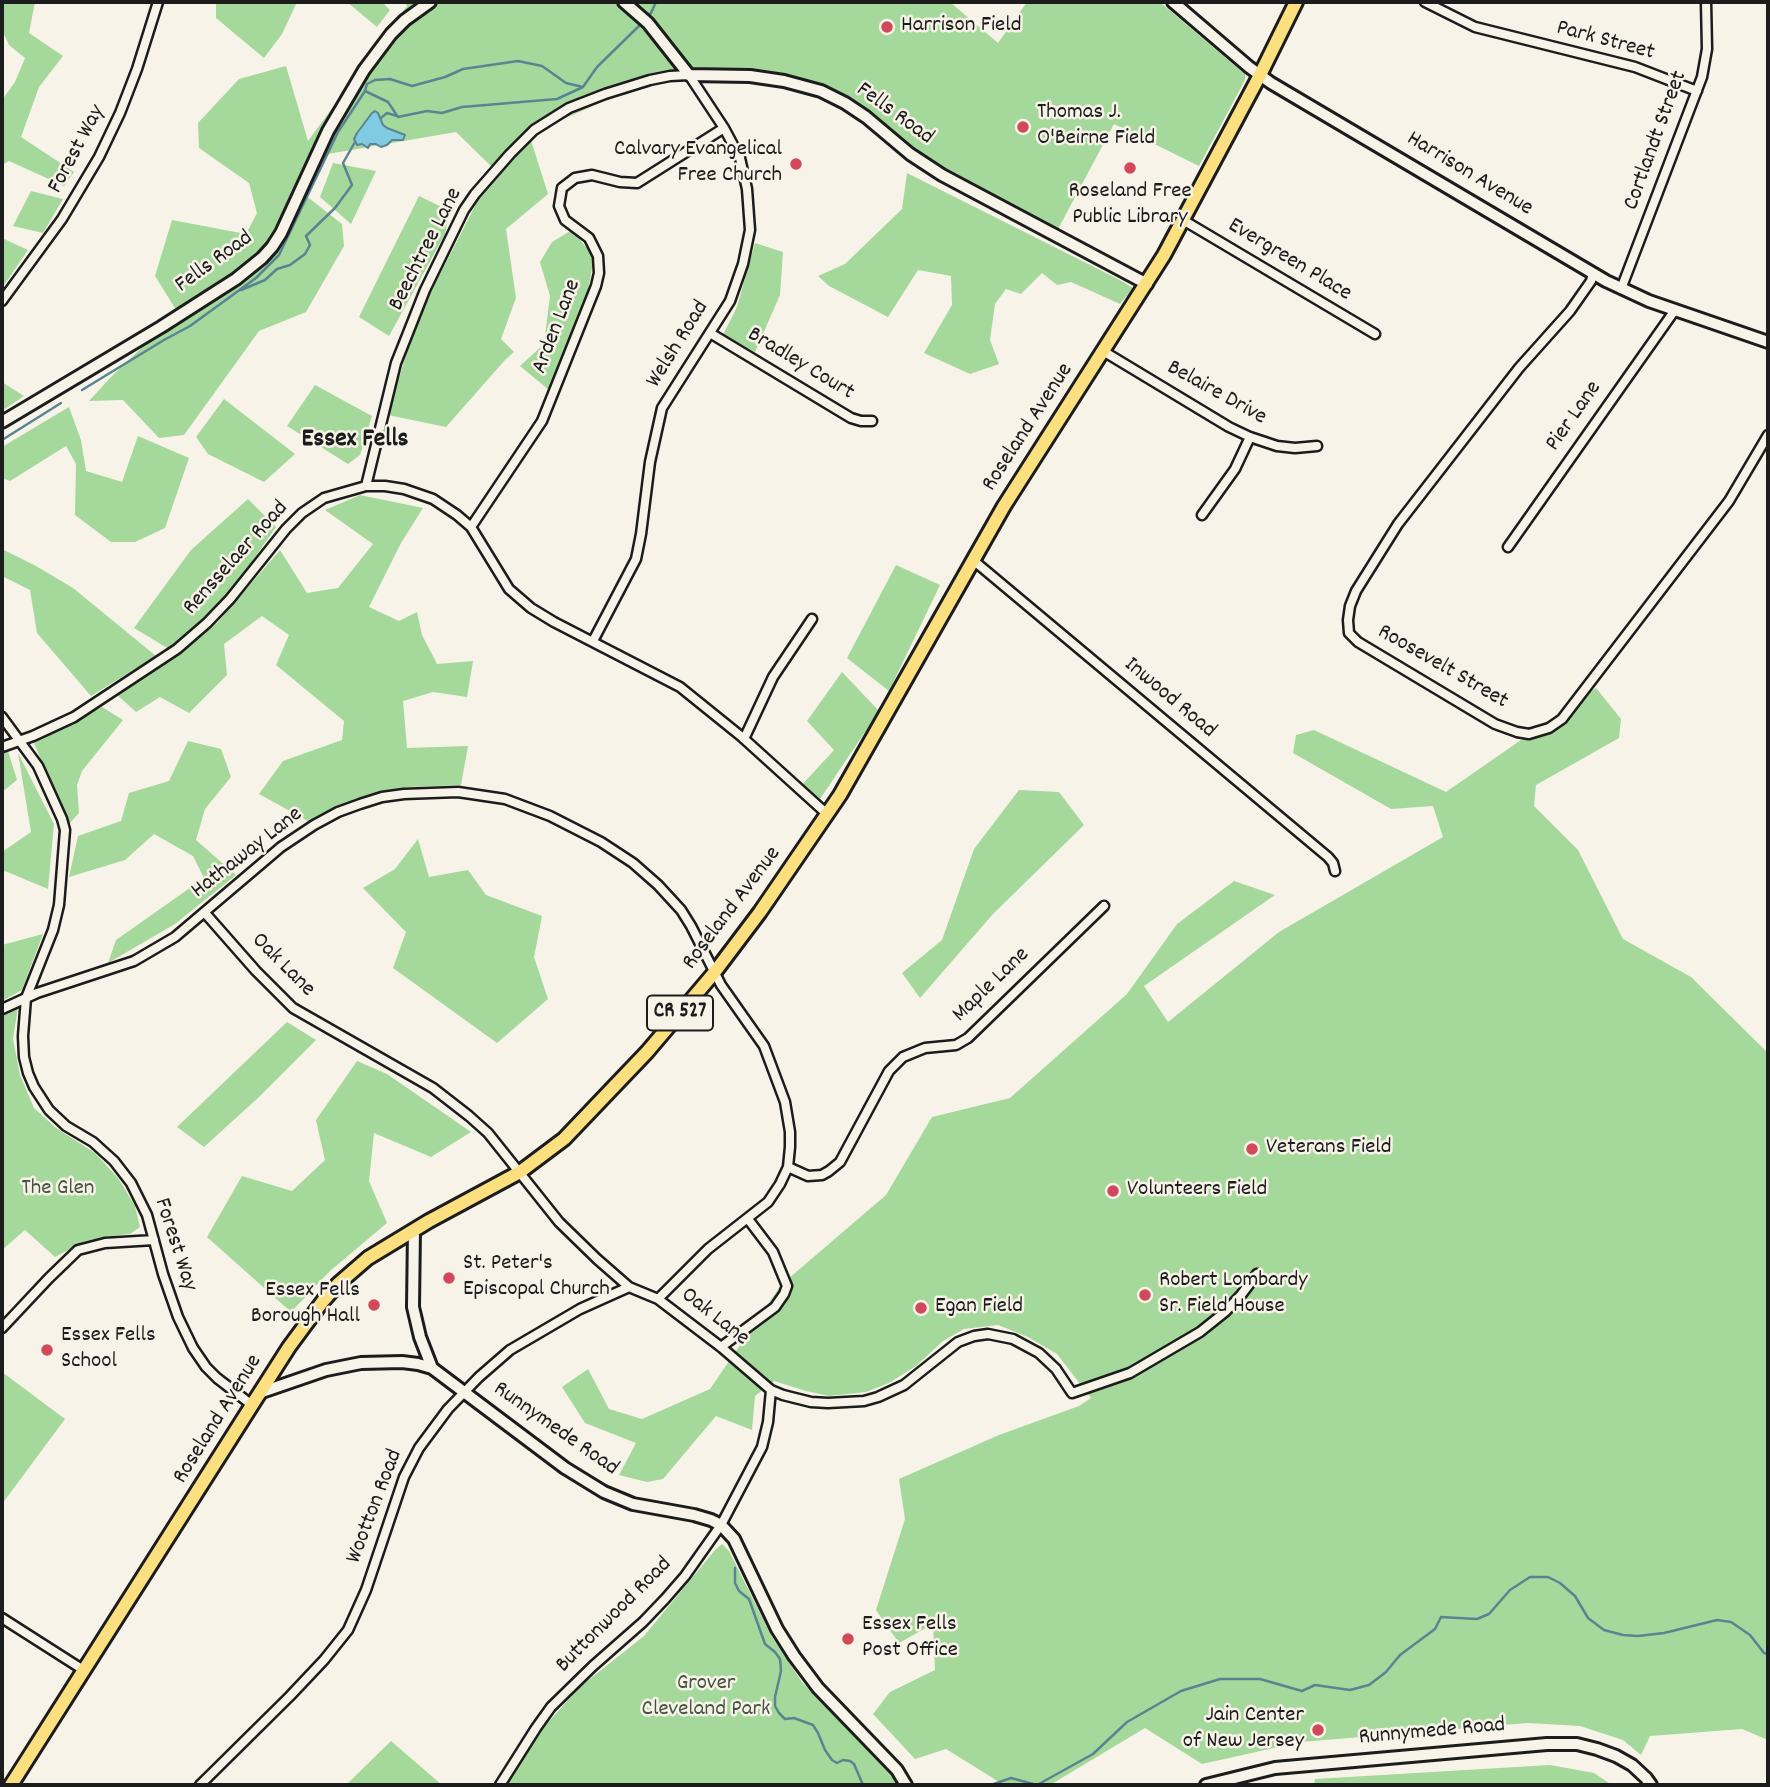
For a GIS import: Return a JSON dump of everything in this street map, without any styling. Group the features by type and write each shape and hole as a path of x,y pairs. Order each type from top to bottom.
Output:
{"main road":[{"name":"Roseland Avenue","path":"11,1785 289,1348 323,1301 368,1258 520,1172 564,1139 647,1052 714,973 760,912 846,785 1004,506 1146,284 1183,220 1296,2"}],"street":[{"name":"Forest Way","path":"2,301 62,219 99,157 137,69 158,2"},
{"name":"Fells Road","path":"2,422 161,327 236,279 262,258 281,233 328,131 364,70 391,34 430,2"},
{"path":"624,2 644,19 689,75"},
{"name":"Harrison Avenue","path":"1173,2 1260,75 1593,273 1621,289 1768,342"},
{"name":"Park Street","path":"1425,2 1475,27 1635,67 1697,91"},
{"name":"Cortlandt Street","path":"1621,289 1706,62 1706,2"},
{"name":"Fells Road","path":"689,75 750,76 784,80 821,91 866,117 910,154 942,175 1146,284"},
{"name":"Welsh Road","path":"593,641 636,559 650,462 662,408 730,301 743,264 750,230 747,189 740,158 689,75"},
{"name":"Beechtree Lane","path":"366,486 396,363 425,290 464,210 475,194 534,130 569,108 650,80 689,75"},
{"name":"Arden Lane","path":"471,527 542,421 596,286 599,273 598,256 589,238 565,220 559,206 562,188 575,178 592,175 637,183 724,128"},
{"name":"Evergreen Place","path":"1183,220 1375,334"},
{"name":"Roosevelt Street","path":"1593,273 1591,281 1570,311 1519,368 1398,524 1350,606 1349,633 1358,642 1495,723 1530,734 1549,728 1562,719 1729,501 1768,435"},
{"name":"Pier Lane","path":"1508,547 1675,310"},
{"name":"Bradley Court","path":"710,333 850,418 873,421"},
{"name":"Belaire Drive","path":"1103,351 1250,437 1286,447 1317,446"},
{"path":"1202,515 1235,469 1250,437"},
{"name":"Rensselaer Road","path":"2,747 74,717 177,649 230,599 286,528 324,498 366,486 385,486 404,489 432,499 457,515 471,527 509,589 531,608 680,687 744,739 827,814"},
{"name":"Inwood Road","path":"973,561 1328,857 1335,871"},
{"path":"744,739 773,677 812,619"},
{"name":"Forest Way","path":"2,717 38,766 65,830 59,905 53,930 26,998 23,1018 24,1057 34,1087 57,1118 93,1142 114,1161 131,1183 147,1214 163,1274 178,1317 193,1348 217,1378 253,1405"},
{"name":"Hathaway Lane","path":"2,1009 26,998 134,961 175,937 281,847 314,824 338,812 382,797 404,794 458,792 505,799 550,816 601,842 633,863 681,910 714,973"},
{"name":"Maple Lane","path":"788,1167 808,1177 829,1171 840,1161 889,1071 903,1057 925,1048 956,1045 968,1038 1104,906"},
{"name":"Oak Lane","path":"205,913 293,1009 433,1088 469,1115 488,1133 559,1222 583,1247 629,1287 658,1299 772,1390 783,1395 811,1402 845,1403 878,1397 904,1385 958,1342 988,1334 1013,1339 1039,1353 1056,1369 1072,1393 1130,1373 1200,1332 1225,1312 1257,1274"},
{"path":"658,1299 708,1249 768,1202 788,1167 790,1132 785,1102 773,1066 764,1046 714,973"},
{"path":"721,1347 775,1307 786,1286 773,1252 748,1219"},
{"path":"414,1230 413,1307 420,1337 432,1368"},
{"path":"2,1328 78,1250 105,1243 154,1240"},
{"name":"Wootton Road","path":"200,1785 290,1696 348,1630 366,1590 404,1478 419,1448 449,1409 510,1350 580,1309 629,1287"},
{"name":"Runnymede Road","path":"262,1392 326,1370 361,1363 402,1362 432,1368 565,1468 604,1492 633,1504 711,1520 721,1525"},
{"name":"Buttonwood Road","path":"500,1785 551,1707 664,1599 685,1576 721,1525 762,1447 772,1390"},
{"path":"721,1525 734,1539 777,1629 794,1656 818,1688 897,1770 906,1785"},
{"path":"2,1618 85,1671"},
{"name":"Runnymede Road","path":"1206,1785 1275,1768 1515,1746 1577,1744 1616,1756 1632,1765 1651,1785"}],"green space":[{"path":"2,2 35,2 29,33 63,56 39,87 21,137 74,172 64,186 9,161 2,165 2,100 15,82 25,58 9,45 2,30"},
{"path":"216,2 297,2 282,34 264,58 216,18"},
{"path":"347,2 382,2 390,10 377,27"},
{"path":"405,2 950,2 998,43 1027,2 1160,2 1245,74 1245,80 1199,166 1114,124 1057,231 942,172 915,153 860,105 814,82 812,86 657,78 529,134 548,194 506,229 516,298 501,339 514,352 446,427 388,415 416,321 494,169 456,132 316,156 300,191 342,224 344,246 306,312 259,331 184,435 159,438 123,400 89,401 178,313 155,276 172,220 246,234 257,213 249,183 199,148 198,123 239,79 286,66 308,141 407,6"},
{"path":"333,163 376,171 351,224 320,197"},
{"path":"907,173 1133,288 1120,304 1071,282 1057,285 1042,273 1021,294 1006,289 995,304 990,340 999,364 970,374 924,353 952,305 951,276 918,270 888,317 829,286 818,276 845,264 902,209"},
{"path":"31,191 63,199 43,233 13,226"},
{"path":"419,196 450,211 445,234 389,336 359,317"},
{"path":"572,230 594,257 585,307 549,390 520,366 544,344 550,296 540,262 552,242"},
{"path":"2,238 28,250 2,288"},
{"path":"755,243 783,252 780,295 755,352 723,335 737,307"},
{"path":"2,382 24,396 2,411"},
{"path":"315,385 372,416 360,455 348,464 287,426"},
{"path":"224,399 295,454 264,482 208,454 196,437"},
{"path":"69,407 81,440 86,471 122,482 138,436 189,458 165,528 135,542 111,542 75,515 76,464 66,446 10,481 2,478 2,447"},
{"path":"360,495 423,508 401,543 369,607 399,621 417,612 422,635 437,664 473,661 467,697 433,692 403,701 407,748 468,746 461,785 409,787 353,800 308,821 259,794 283,761 342,740 344,721 276,665 289,635 262,616 224,644 227,675 189,713 160,697 136,712 117,695 188,647 217,623 280,550 307,593 338,588 373,544 325,510"},
{"path":"248,499 276,527 230,593 169,649 134,628 191,550"},
{"path":"2,549 73,588 156,656 91,696 37,633 30,590 2,576"},
{"path":"896,565 940,585 889,691 847,658"},
{"path":"842,672 879,711 818,802 801,786 834,750 807,721"},
{"path":"1596,688 1621,719 1619,738 1536,785 1534,806 1578,850 1623,939 1691,977 1768,1053 1768,1740 1742,1729 1650,1736 1641,1755 1623,1740 1580,1726 1528,1723 1301,1742 1202,1764 1145,1728 1050,1785 1004,1785 946,1749 915,1759 873,1714 890,1692 935,1670 933,1624 899,1643 876,1610 905,1519 899,1479 999,1435 1079,1406 1091,1398 1057,1354 1028,1337 998,1325 964,1329 943,1341 916,1366 889,1383 866,1392 829,1396 774,1381 755,1396 752,1430 716,1416 663,1479 647,1482 619,1475 636,1443 585,1423 562,1387 588,1369 609,1409 642,1419 710,1389 781,1285 886,1195 932,1117 1010,1098 1127,994 1177,924 1234,881 1275,895 1144,986 1168,1022 1279,932 1443,837 1433,806 1391,809 1293,753 1296,735 1314,730 1446,792"},
{"path":"102,707 123,720 82,771 77,785 79,813 68,825 34,743"},
{"path":"188,741 221,749 231,777 205,809 196,840 236,875 175,924 108,963 116,940 204,878 193,856 154,834 125,860 69,877 78,836 121,821 129,793 169,781"},
{"path":"8,751 17,780 2,792 2,754"},
{"path":"18,753 54,824 48,889 5,871 2,874 2,852 31,832"},
{"path":"1019,790 1059,792 1084,825 993,914 920,998 902,973 942,940 974,849"},
{"path":"418,839 429,877 468,870 486,895 542,916 534,957 548,999 497,1043 393,968 406,932 363,888 395,869"},
{"path":"43,934 22,990 2,1001 2,945"},
{"name":"The Glen","path":"18,1007 13,1039 20,1075 34,1108 56,1128 95,1153 118,1178 135,1206 140,1227 130,1234 103,1237 77,1245 55,1257 25,1230 2,1250 2,1016"},
{"path":"287,1022 316,1040 259,1097 204,1147 177,1127"},
{"path":"357,1061 387,1074 471,1132 431,1157 374,1133 369,1181 387,1223 330,1271 291,1312 207,1237 242,1176 292,1191 325,1160 316,1120"},
{"path":"2,1372 65,1419 2,1504"},
{"name":"Grover Cleveland Park","path":"722,1544 729,1551 772,1637 802,1682 892,1774 899,1785 505,1785 539,1732 581,1686 644,1636"},
{"path":"391,1741 442,1785 346,1785"},
{"path":"1550,1765 1594,1773 1612,1785 1314,1785 1315,1779"}],"water":[{"path":"375,111 383,125 405,135 403,140 392,140 381,147 376,144 370,144 368,148 362,144 357,145 354,139 357,133"}],"waterway":[{"path":"646,18 656,2"},
{"path":"82,390 190,326 256,278 279,255 338,132 365,91 388,102 398,117 427,111 442,113 462,107 557,99 583,87 597,67 642,23"},
{"path":"365,91 367,84 375,80 390,79 412,86 463,69 518,61 542,66 566,83 583,87"},
{"path":"381,118 387,113 397,116"},
{"path":"241,290 265,280 277,269 290,265 305,254 310,245 306,236 335,208 352,185 343,163 355,142"},
{"path":"2,440 61,403"},
{"path":"735,1568 735,1583 739,1591 749,1599 765,1644 780,1659 781,1671 775,1697 775,1706 779,1713 785,1719 794,1718 813,1725 832,1760 837,1763 850,1761 854,1764 863,1785"},
{"path":"991,1785 1011,1778 1037,1785 1093,1754 1127,1722 1181,1691 1220,1679 1260,1679 1302,1691 1315,1685 1350,1690 1369,1685 1386,1672 1400,1655 1435,1629 1441,1617 1477,1619 1489,1614 1510,1590 1530,1577 1548,1577 1560,1583 1575,1596 1588,1618 1604,1630 1638,1636 1664,1633 1717,1620 1731,1622 1750,1635 1764,1653 1768,1654"}],"place":[{"name":"Harrison Field","path":"887,27"},
{"name":"Thomas J. O'Beirne Field","path":"1023,127"},
{"name":"Calvary Evangelical Free Church","path":"796,164"},
{"name":"Roseland Free Public Library","path":"1130,168"},
{"name":"Veterans Field","path":"1252,1149"},
{"name":"Volunteers Field","path":"1113,1191"},
{"name":"St. Peter's Episcopal Church","path":"449,1278"},
{"name":"Robert Lombardy Sr. Field House","path":"1145,1295"},
{"name":"Essex Fells Borough Hall","path":"374,1305"},
{"name":"Egan Field","path":"921,1308"},
{"name":"Essex Fells School","path":"47,1350"},
{"name":"Essex Fells Post Office","path":"848,1639"},
{"name":"Jain Center of New Jersey","path":"1318,1730"}],"district":[{"name":"Essex Fells","path":"355,441"}]}
